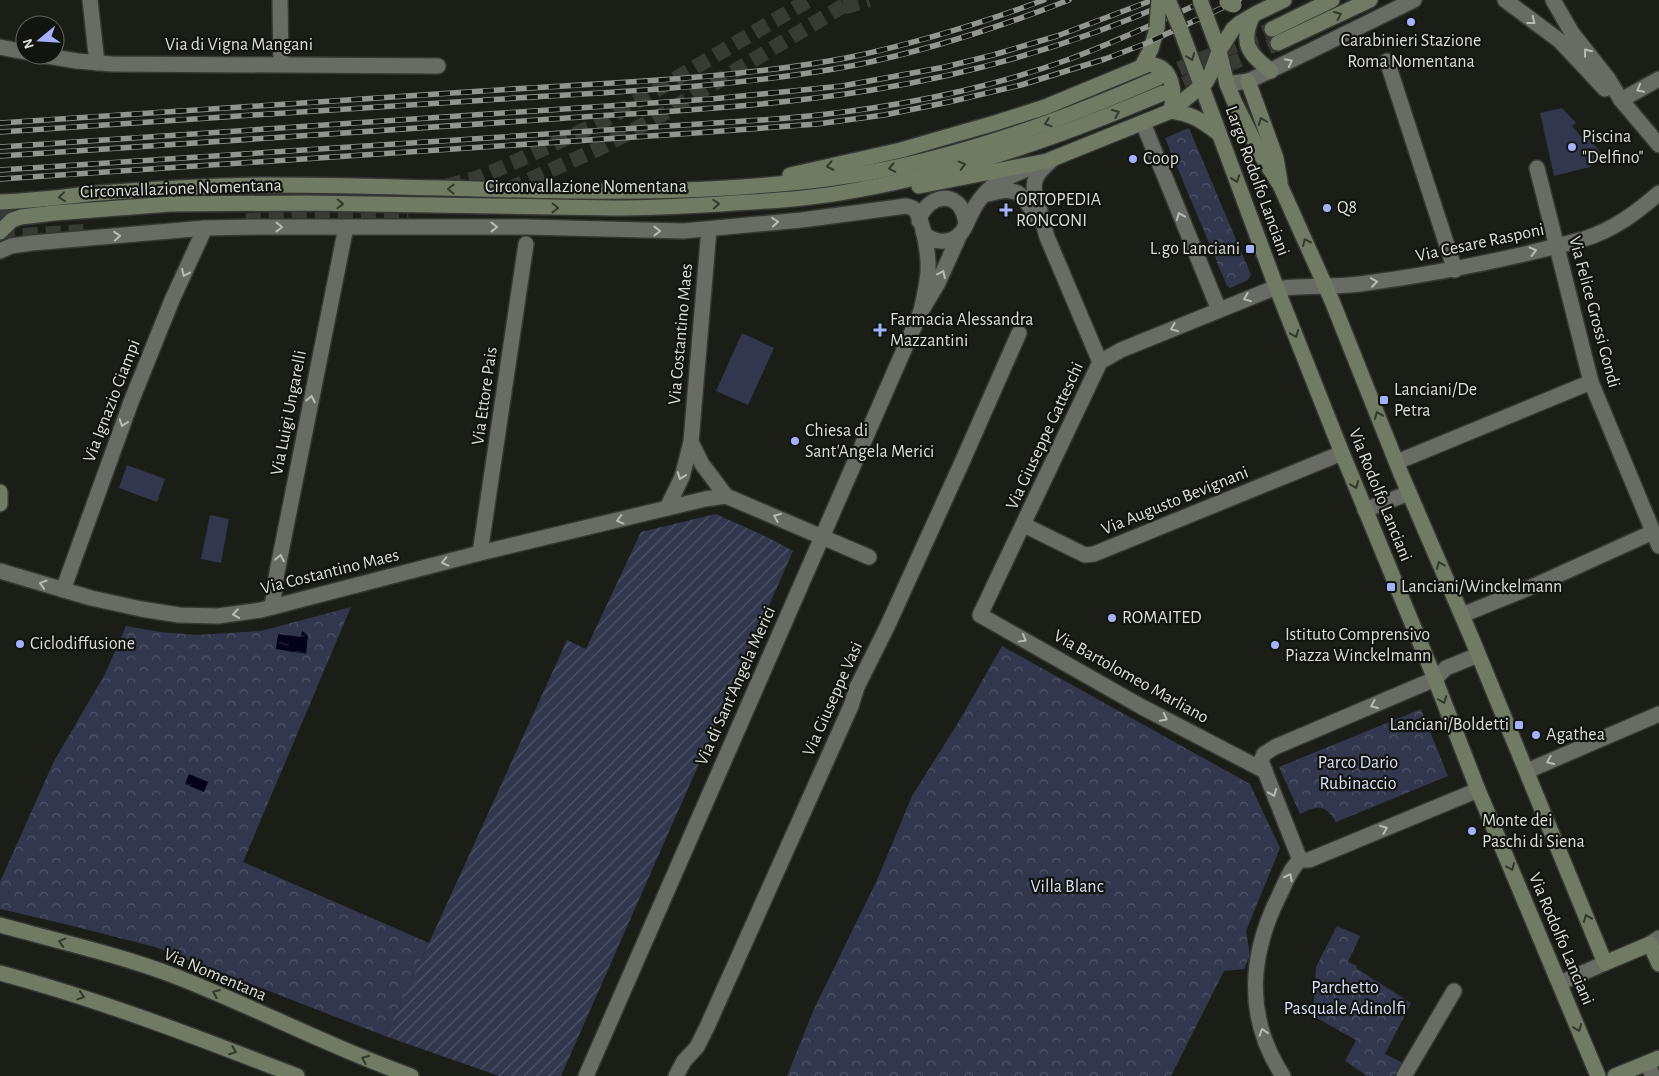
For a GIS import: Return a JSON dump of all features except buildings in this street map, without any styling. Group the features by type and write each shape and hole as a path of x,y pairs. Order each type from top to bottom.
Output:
{"street":[{"path":"90,0 97,63"},
{"path":"280,0 281,64"},
{"path":"1142,66 1151,49 1157,28 1158,0"},
{"name":"Largo Rodolfo Lanciani","path":"1168,0 1277,289"},
{"name":"Largo Rodolfo Lanciani","path":"1200,0 1219,51 1227,84 1246,126 1280,185 1326,287"},
{"path":"1224,0 1255,15"},
{"path":"0,251 11,246 32,243 205,228 346,226 528,227 654,232 682,231 802,220 906,206 913,208 921,227 930,239 938,242 947,241 963,229 982,196 996,184 1046,161 1171,112 1202,87 1212,71 1219,51 1240,23 1284,0"},
{"path":"1272,28 1332,0"},
{"path":"1278,43 1370,0"},
{"path":"1202,87 1248,81 1414,0"},
{"path":"1553,0 1566,37 1602,86 1621,100 1659,144"},
{"path":"1509,1 1566,37"},
{"path":"1255,15 1246,35 1248,47 1254,56 1271,71"},
{"path":"0,47 15,50"},
{"name":"Via di Vigna Mangani","path":"65,59 97,63 438,66"},
{"path":"1388,61 1455,270"},
{"path":"710,189 826,167 901,150 1045,107 1142,66 1155,65 1160,67 1170,77 1173,92 1171,112"},
{"name":"Circonvallazione Nomentana","path":"0,202 176,188 250,186 589,192 710,189 802,182 902,166 970,148 1049,123 1158,78"},
{"path":"1621,100 1659,79"},
{"path":"1248,81 1276,158 1280,185"},
{"name":"Circonvallazione Nomentana","path":"0,232 12,220 21,217 171,204 306,203 633,208 776,200 854,191 966,164 1039,142 1102,119 1163,93"},
{"path":"1171,112 1197,117 1219,133"},
{"path":"1143,123 1219,310 1277,289 1326,287"},
{"path":"854,191 881,191 926,185 1046,161"},
{"path":"1046,161 1034,182 1035,193 1047,237"},
{"name":"Via Felice Grossi Gondi","path":"1537,168 1591,382 1656,539"},
{"path":"982,196 1006,189 1018,192 1031,209 1047,237 1100,362"},
{"name":"Via Cesare Rasponi","path":"1326,287 1455,270 1584,239 1610,229 1630,217 1659,193"},
{"path":"921,227 920,216 926,206 943,198 952,200 959,205 964,215 963,229"},
{"name":"Via Luigi Ungarelli","path":"272,607 277,572 346,226"},
{"name":"Via di Sant'Angela Merici","path":"921,227 928,271 921,311"},
{"name":"Via Ignazio Ciampi","path":"63,590 138,384 172,300 205,228"},
{"name":"Via Costantino Maes","path":"667,508 682,477 691,442 709,229"},
{"name":"Via di Sant'Angela Merici","path":"586,1076 921,311 938,284 963,229"},
{"name":"Via Ettore Pais","path":"480,553 526,244"},
{"name":"Via Rodolfo Lanciani","path":"1326,287 1605,963"},
{"name":"Via Rodolfo Lanciani","path":"1277,289 1478,790 1598,1076"},
{"name":"Via Giuseppe Gatteschi","path":"980,615 1100,362 1121,350 1219,310"},
{"name":"Via Giuseppe Vasi","path":"676,1076 684,1061 697,1047 707,1027 851,706 857,687 887,627 1019,333"},
{"path":"1397,462 1591,382"},
{"path":"691,442 702,464 726,496 870,557"},
{"name":"Via Augusto Bevignani","path":"1024,525 1085,555 1094,554 1342,453"},
{"path":"0,492 0,504"},
{"path":"1365,510 1410,493"},
{"name":"Via Costantino Maes","path":"0,571 63,590 131,607 192,616 238,614 272,607 480,553 705,499 726,496"},
{"path":"1462,616 1536,585 1656,539"},
{"name":"Via Bartolomeo Marliano","path":"980,615 1142,707 1264,771"},
{"path":"1300,860 1264,771 1261,761 1262,757 1268,751 1435,679 1446,668 1478,655"},
{"path":"1527,771 1659,714"},
{"path":"1300,860 1309,860 1478,790"},
{"path":"1283,1076 1260,1025 1256,1000 1255,974 1259,947 1267,922 1291,871 1300,860"},
{"name":"Via Nomentana","path":"0,925 96,951 170,974 342,1050 411,1076"},
{"path":"1560,983 1654,941 1659,964"},
{"path":"0,973 86,997 297,1076"},
{"path":"1404,1076 1454,991"},
{"path":"1615,1076 1653,1066"}],"green space":[{"name":"Piscina \"Delfino\"","path":"1562,108 1576,123 1572,126 1584,140 1588,138 1603,155 1590,167 1554,176 1540,113"},
{"path":"1189,128 1251,275 1248,280 1230,288 1227,286 1165,138"},
{"path":"742,333 774,348 748,405 716,391"},
{"path":"127,465 165,479 157,502 119,488"},
{"path":"716,514 793,551 561,1076 499,1076 385,1036 567,640 586,649 641,532"},
{"path":"210,515 229,519 221,563 201,559"},
{"path":"351,607 243,862 429,943 385,1036 155,947 0,909 0,882 54,761 105,674 126,626 160,632 197,635 261,631"},
{"name":"Villa Blanc","path":"1002,646 1250,784 1280,848 1246,931 1250,955 1244,969 1224,971 1171,1076 787,1076 814,1009 878,878 912,796 958,723"},
{"name":"Parco Dario Rubinaccio","path":"1421,709 1448,776 1336,822 1325,809 1321,808 1312,809 1300,814 1279,767"},
{"name":"Parchetto Pasquale Adinolfi","path":"1337,926 1360,936 1348,962 1357,966 1356,968 1411,1003 1385,1054 1407,1065 1400,1076 1367,1076 1345,1061 1356,1040 1313,1016 1316,967"}],"water":[{"path":"302,631 308,635 306,654 276,649 278,634 301,637"},
{"path":"189,774 208,782 204,792 185,784"}],"tunnel":[{"path":"447,186 477,178 499,169 604,121 809,0"},
{"path":"465,204 500,193 600,148 665,113 853,0"},
{"path":"844,7 869,0"},
{"path":"1158,78 1272,29"},
{"path":"1163,93 1278,43"},
{"path":"297,197 374,192"},
{"path":"246,221 408,210"},
{"path":"0,216 25,214"},
{"path":"0,237 91,231"}],"railway":[{"path":"0,123 664,80 756,71 846,58 921,40 1044,0"},
{"path":"0,132 713,85 856,65 937,45 1069,0"},
{"path":"0,147 711,99 842,86 945,67 993,55 1057,36 1153,0"},
{"path":"0,156 705,109 830,96 950,75 1026,55 1102,30 1175,0"},
{"path":"0,170 776,119 887,106 960,92 1032,72 1137,32 1207,0"},
{"path":"0,179 695,133 817,124 884,115 1021,85 1105,59 1147,43 1239,0"}],"place":[{"name":"Carabinieri Stazione Roma Nomentana","path":"1411,22"},
{"name":"Piscina \"Delfino\"","path":"1572,147"},
{"name":"Coop","path":"1133,159"},
{"name":"Q8","path":"1327,208"},
{"name":"ORTOPEDIA RONCONI","path":"1006,210"},
{"name":"L.go Lanciani","path":"1250,249"},
{"name":"Farmacia Alessandra Mazzantini","path":"880,330"},
{"name":"Lanciani/De Petra","path":"1384,400"},
{"name":"Chiesa di Sant'Angela Merici","path":"795,441"},
{"name":"Lanciani/Winckelmann","path":"1391,587"},
{"name":"ROMAITED","path":"1112,618"},
{"name":"Ciclodiffusione","path":"20,644"},
{"name":"Istituto Comprensivo Piazza Winckelmann","path":"1275,645"},
{"name":"Lanciani/Boldetti","path":"1519,725"},
{"name":"Agathea","path":"1536,735"},
{"name":"Monte dei Paschi di Siena","path":"1472,831"}]}
